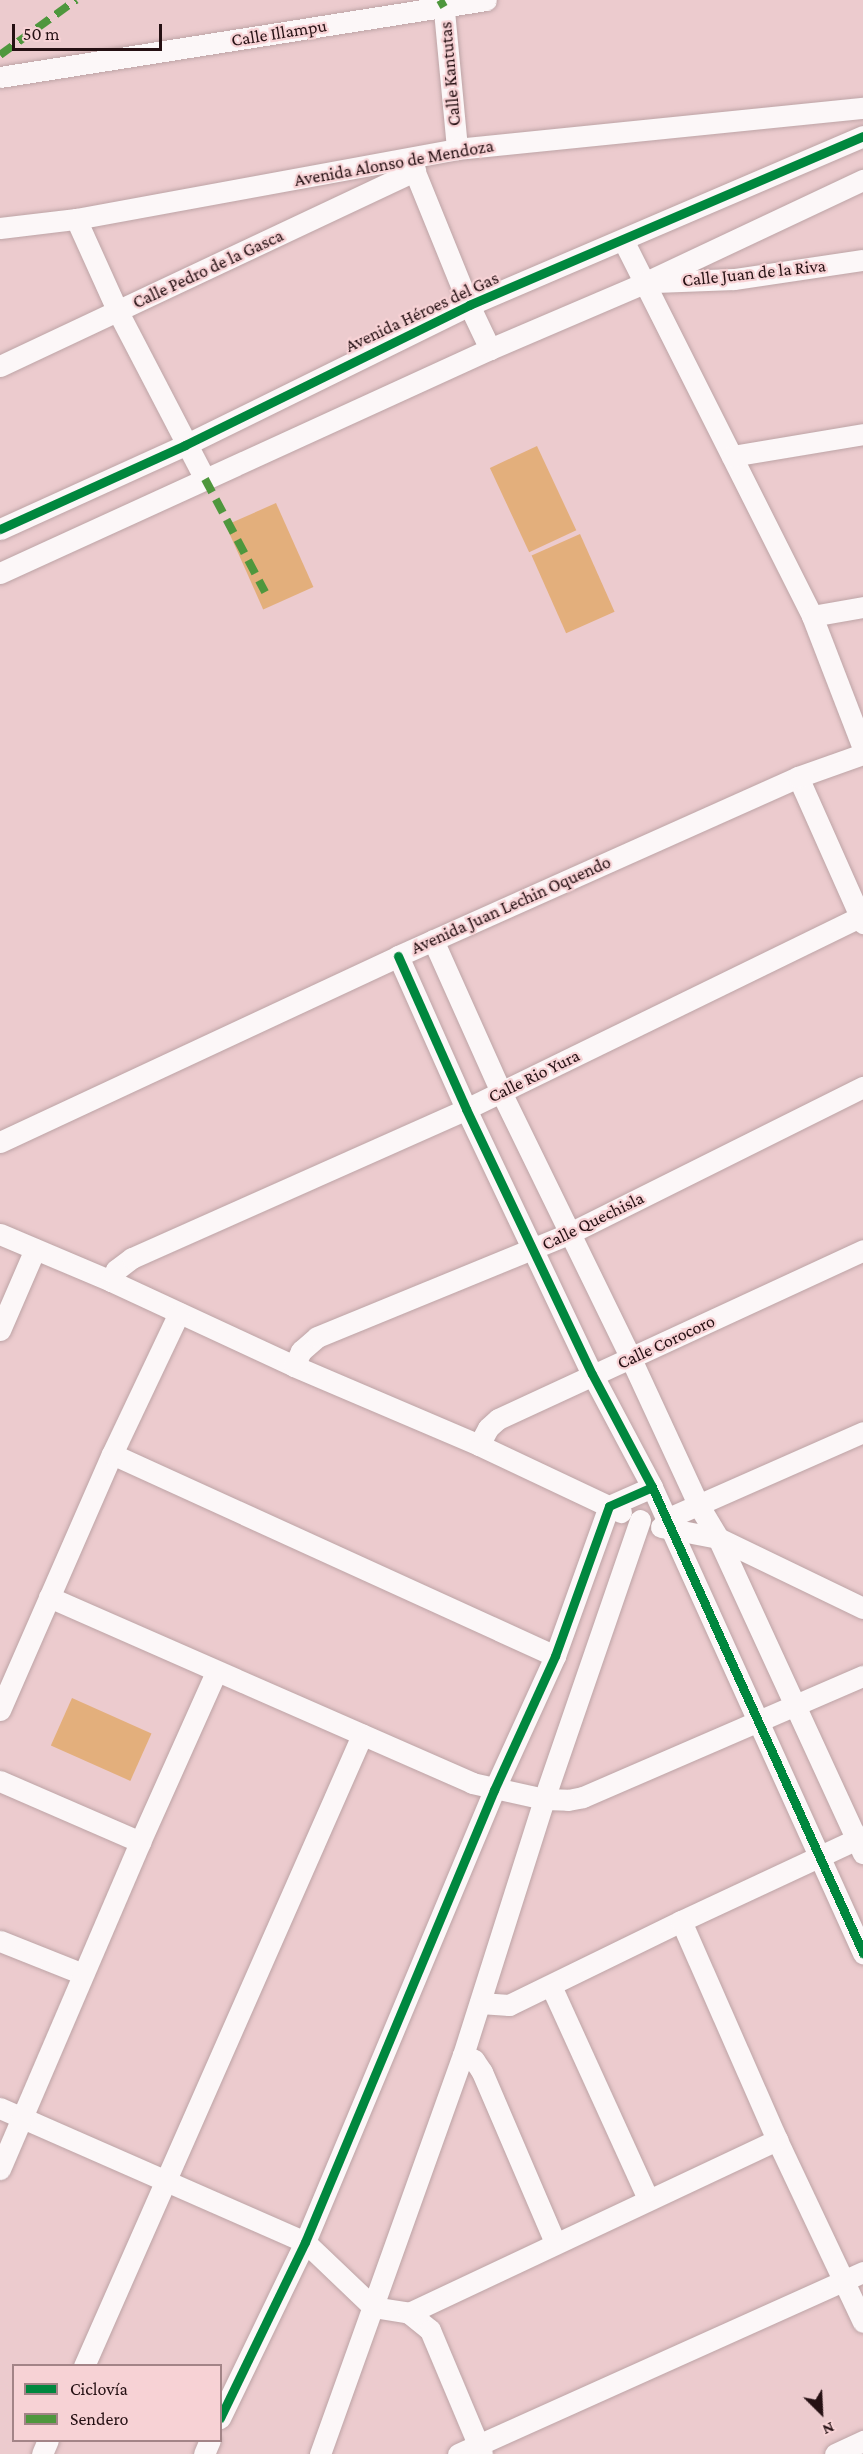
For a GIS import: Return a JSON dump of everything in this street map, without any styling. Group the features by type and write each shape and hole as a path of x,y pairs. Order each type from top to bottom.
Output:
{"street":[{"name":"Calle Illampu","path":"0,77 443,3 486,0"},
{"name":"Calle Kantutas","path":"443,3 457,149"},
{"name":"Avenida Alonso de Mendoza","path":"0,228 76,219 412,166 457,149 863,108"},
{"name":"Avenida Héroes del Gas","path":"0,529 185,446 469,305 863,136"},
{"path":"412,166 469,305 490,349"},
{"name":"Calle Pedro de la Gasca","path":"0,366 118,312 412,166"},
{"path":"0,573 490,349 646,282 863,180"},
{"path":"76,219 118,312 185,446 205,479"},
{"path":"623,240 812,616 863,748"},
{"name":"Calle Juan de la Riva","path":"646,282 734,279 863,260"},
{"path":"732,456 863,434"},
{"path":"812,616 863,607"},
{"name":"Avenida Juan Lechin Oquendo","path":"0,1142 433,940 798,777 863,754"},
{"path":"798,777 862,918"},
{"name":"Calle Rio Yura","path":"111,1281 116,1270 132,1258 466,1109 862,918"},
{"path":"433,940 568,1234 632,1359 699,1506 718,1538 861,1843 818,1857 509,2005 480,2003"},
{"path":"398,956 466,1109 592,1374 652,1487 863,1953"},
{"name":"Calle Quechisla","path":"294,1366 302,1351 317,1337 568,1234 863,1087"},
{"path":"0,1234 111,1281 294,1366 478,1445 640,1520 718,1538 863,1608"},
{"path":"0,1330 35,1249"},
{"name":"Calle Corocoro","path":"478,1445 488,1428 498,1419 592,1374 632,1359 863,1250"},
{"path":"0,1710 112,1454 178,1313"},
{"path":"669,1525 699,1506 863,1432"},
{"path":"112,1454 555,1656"},
{"path":"222,2414 305,2242 494,1790 555,1656 609,1506 652,1487"},
{"path":"320,2454 463,2055 544,1799 640,1520"},
{"path":"49,1597 472,1783 494,1790 544,1799 568,1800 583,1797 757,1719 863,1676"},
{"path":"0,2169 140,1842 216,1672"},
{"path":"85,2364 362,1735"},
{"path":"0,1781 140,1842"},
{"path":"681,1921 777,2140 863,2322"},
{"path":"0,1941 83,1974"},
{"path":"551,1986 648,2199"},
{"path":"463,2055 474,2060 482,2072 555,2242"},
{"path":"0,2108 305,2242 373,2307 409,2313 430,2330 479,2449"},
{"path":"409,2313 555,2242 777,2140"},
{"path":"458,2454 479,2449 863,2272"},
{"path":"835,2454 863,2441"}],"shaded area":[{"path":"537,446 576,530 529,552 490,468"},
{"path":"276,503 313,587 263,609 226,525"},
{"path":"580,534 615,612 566,633 532,556"},
{"path":"72,1698 151,1733 130,1781 51,1746"}],"marked path":[{"path":"0,55 76,0"},
{"path":"440,0 444,7"},
{"path":"205,479 265,592"}],"cycle path":[{"path":"0,529 185,445 469,305 863,136"},
{"path":"398,956 466,1109 592,1374 652,1487 863,1953"},
{"path":"222,2414 305,2242 494,1790 555,1656 609,1506 652,1487"}]}
